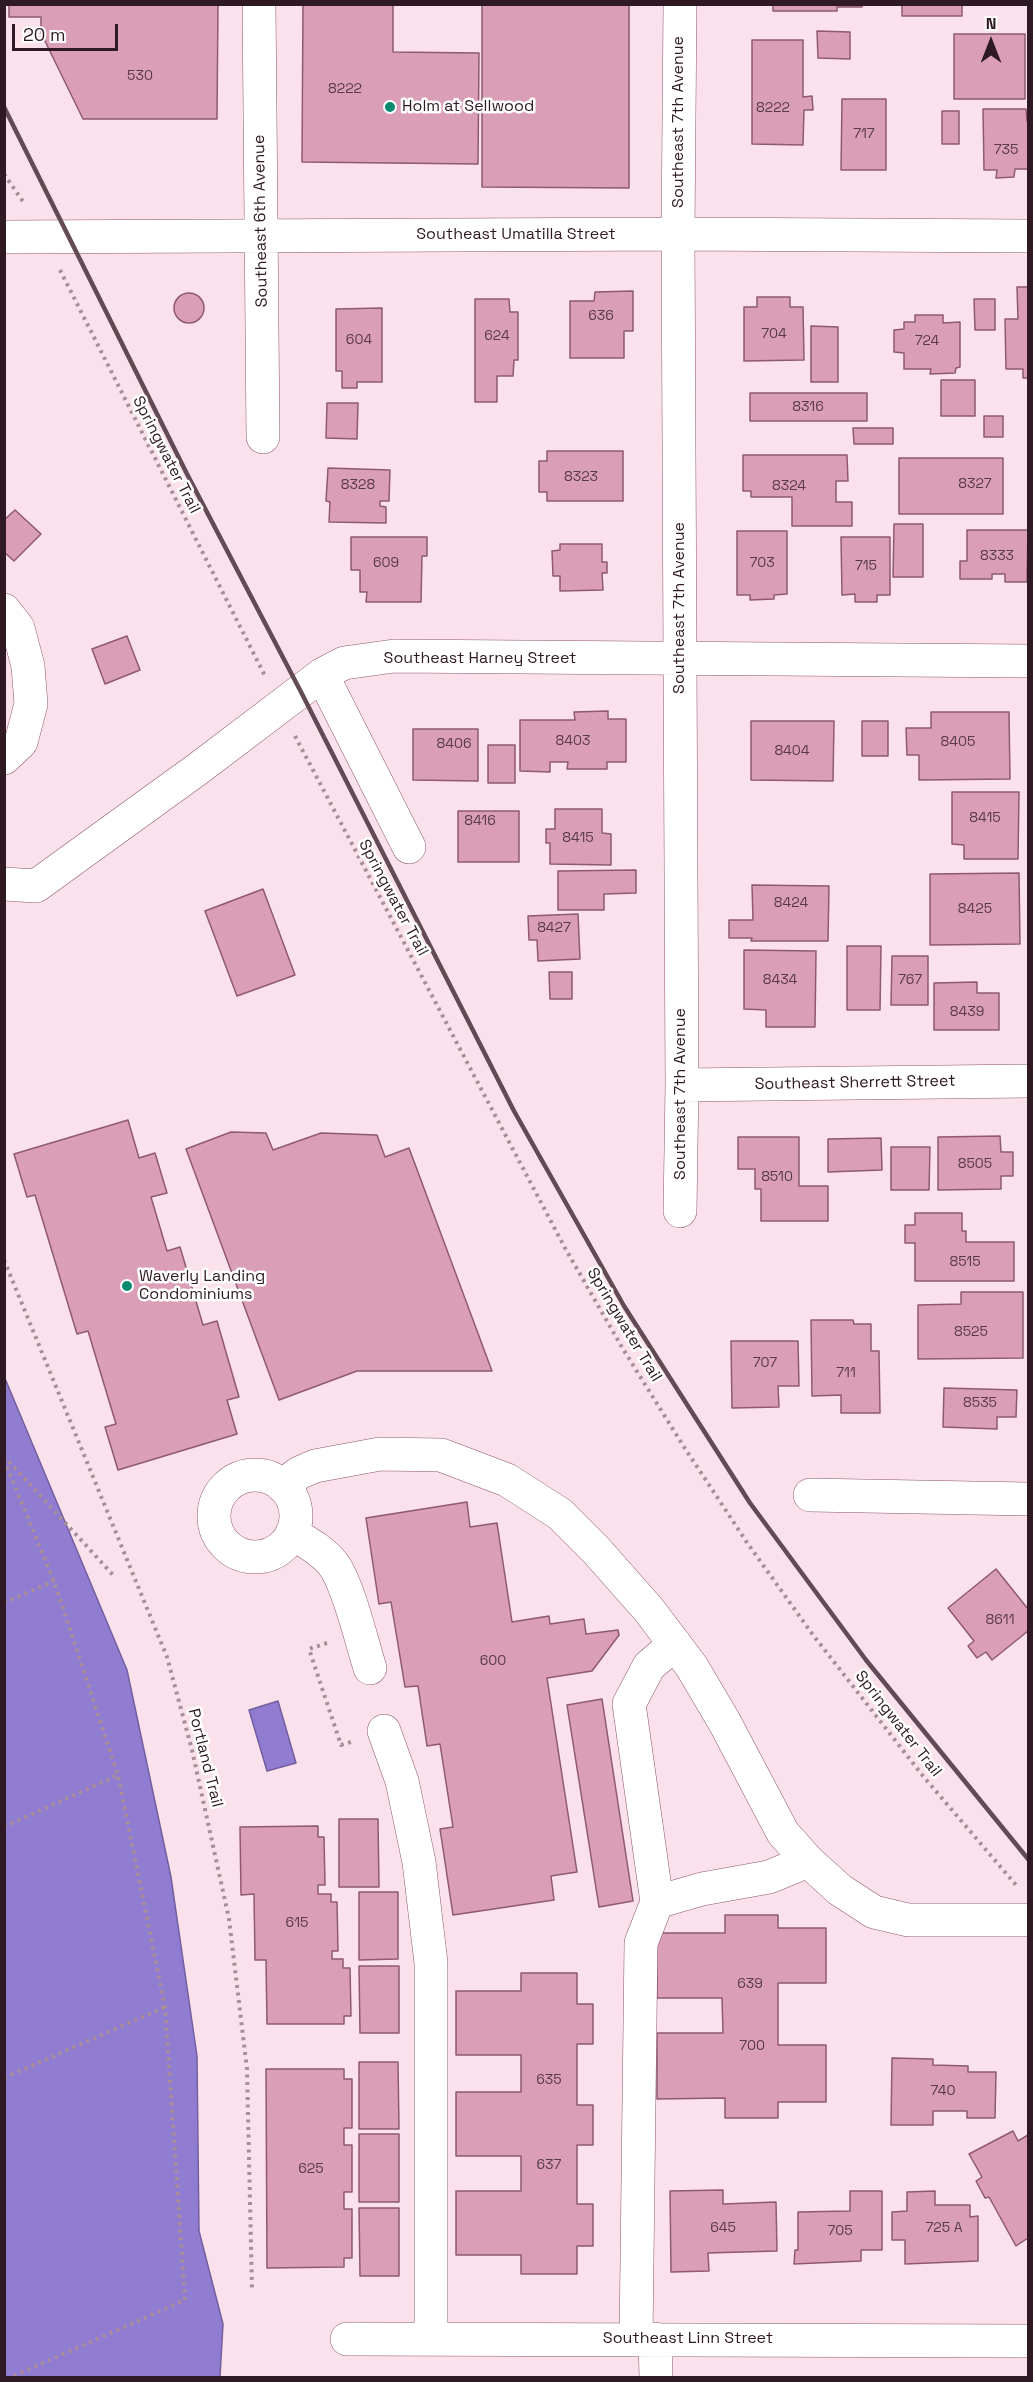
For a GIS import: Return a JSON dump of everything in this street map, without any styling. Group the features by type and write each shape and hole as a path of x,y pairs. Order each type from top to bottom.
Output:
{"street":[{"name":"Southeast 6th Avenue","path":"259,4 263,436"},
{"name":"Southeast 7th Avenue","path":"680,4 678,234 682,1085 680,1211"},
{"name":"Southeast Umatilla Street","path":"4,237 678,234 1029,236"},
{"path":"4,610 18,627 28,666 31,704 21,742 4,758"},
{"name":"Southeast Harney Street","path":"4,884 36,886 199,768 322,675 344,663 394,656 1029,661"},
{"path":"322,675 409,847"},
{"name":"Southeast Sherrett Street","path":"682,1085 1029,1081"},
{"path":"282,1486 299,1473 315,1466 380,1454 441,1455 507,1480 560,1514 596,1550 649,1610 692,1667 725,1723 783,1833 808,1861 840,1890 874,1912 908,1920 1029,1920"},
{"path":"245,1476 261,1476 276,1481 288,1492 295,1507 296,1523 292,1533 280,1550 265,1556 249,1557 234,1552 222,1541 215,1526 214,1510 219,1495 231,1483 245,1476"},
{"path":"810,1495 1029,1499"},
{"path":"292,1533 313,1546 333,1564 343,1583 370,1668"},
{"path":"656,2378 646,2339 641,1943 657,1902 629,1704 649,1666 675,1644"},
{"path":"384,1731 402,1781 419,1862 431,1963 431,2339"},
{"path":"657,1902 702,1889 769,1877 808,1861"},
{"name":"Southeast Linn Street","path":"347,2339 1029,2341"}],"path":[{"path":"4,174 26,206"},
{"name":"Springwater Trail","path":"69,289 259,663"},
{"name":"Springwater Trail","path":"299,743 565,1248 671,1427 748,1544 813,1635 923,1776 1003,1871"},
{"name":"Portland Trail","path":"4,1260 167,1657 192,1750 229,1919 247,2069 252,2290"},
{"path":"4,1458 114,1576"},
{"path":"4,1458 54,1581 118,1775 165,2007 185,2300 9,2378"},
{"path":"4,1603 54,1581"},
{"path":"358,1632 309,1649 341,1745 384,1731"},
{"path":"4,1827 118,1775"},
{"path":"4,2078 165,2007"}],"shaded area":[{"path":"4,1376 127,1670 171,1877 197,2056 199,2231 223,2324 220,2377 5,2377"},
{"path":"278,1701 296,1763 267,1771 249,1710"}],"building":[{"path":"9,4 218,4 217,119 83,119 41,33 41,17 9,17"},
{"name":"Holm at Sellwood","path":"303,4 393,4 393,52 479,53 478,164 302,162"},
{"path":"482,4 629,4 629,188 482,187"},
{"path":"773,4 862,4 862,7 837,7 837,11 773,11"},
{"path":"902,4 962,4 962,16 902,16"},
{"path":"817,31 850,32 850,59 818,58"},
{"path":"954,34 1025,34 1025,99 954,99"},
{"path":"752,40 803,40 803,97 812,96 813,110 804,110 803,145 752,144"},
{"path":"842,99 886,99 886,170 841,170"},
{"path":"983,109 1026,109 1028,169 1015,169 1014,177 996,178 997,170 984,170"},
{"path":"942,111 959,111 959,144 942,144"},
{"path":"1017,287 1028,287 1028,378 1023,378 1023,369 1006,369 1005,319 1018,319"},
{"path":"633,291 633,331 624,331 624,358 570,358 570,301 594,301 595,292"},
{"path":"189,293 200,297 204,308 200,319 189,323 178,319 174,308 178,297"},
{"path":"757,297 790,297 790,307 803,307 804,360 744,361 744,307 757,307"},
{"path":"475,299 509,299 510,312 518,312 518,360 514,360 513,376 497,376 497,402 475,402"},
{"path":"974,299 995,299 995,330 975,330"},
{"path":"382,308 382,382 357,382 357,388 342,388 342,371 336,371 336,309"},
{"path":"915,315 943,315 943,323 960,322 960,367 956,368 955,373 930,374 931,369 904,369 904,353 894,352 894,330 904,329 904,322 915,322"},
{"path":"811,326 838,327 838,382 811,382"},
{"path":"941,380 975,380 975,416 941,416"},
{"path":"750,393 867,393 867,421 750,421"},
{"path":"327,403 358,403 357,439 326,438"},
{"path":"984,416 1003,416 1003,437 984,437"},
{"path":"853,428 893,428 893,444 854,444"},
{"path":"547,451 623,451 623,501 547,501 547,492 539,492 539,461 547,461"},
{"path":"743,455 847,455 848,481 836,481 836,502 852,502 852,526 792,526 792,497 751,497 751,491 743,491"},
{"path":"899,458 1003,458 1003,514 899,514"},
{"path":"328,468 390,470 389,501 380,501 380,506 386,507 386,523 329,522 330,502 326,501"},
{"path":"15,510 41,534 14,561 4,552 4,520"},
{"path":"894,524 923,524 923,577 893,577"},
{"path":"967,530 1028,530 1027,582 1005,582 1005,574 992,574 992,579 960,579 960,561 967,561"},
{"path":"737,531 787,531 787,594 774,595 774,599 750,600 750,595 737,595"},
{"path":"351,537 427,537 427,556 422,556 421,602 366,602 367,592 360,592 360,570 351,570"},
{"path":"841,537 890,537 890,595 877,595 877,602 855,602 855,594 842,595"},
{"path":"560,544 602,544 602,562 607,562 607,573 602,573 603,590 560,591 560,576 553,576 552,551 560,550"},
{"path":"127,636 140,670 105,684 92,649"},
{"path":"608,711 608,719 626,719 626,762 607,762 607,769 567,769 568,762 550,762 550,772 520,771 520,720 575,720 574,712"},
{"path":"931,712 1009,712 1010,779 919,780 919,755 907,755 906,728 931,728"},
{"path":"751,721 834,721 833,781 751,780"},
{"path":"862,721 888,721 888,756 862,756"},
{"path":"413,729 478,729 478,781 413,780"},
{"path":"488,745 515,745 515,783 488,783"},
{"path":"952,792 1019,792 1018,859 964,859 964,845 952,844"},
{"path":"555,809 602,809 602,833 611,834 611,865 550,864 550,843 546,843 546,829 555,829"},
{"path":"458,811 519,811 519,862 458,862"},
{"path":"636,870 636,893 604,894 604,910 558,910 558,871"},
{"path":"1019,873 1020,944 930,945 930,874"},
{"path":"752,885 829,886 828,941 751,941 752,938 729,938 729,920 753,920"},
{"path":"263,889 295,975 237,996 205,911"},
{"path":"578,914 580,959 538,961 537,940 529,940 528,916"},
{"path":"847,946 881,946 880,1010 847,1010"},
{"path":"744,950 816,951 815,1027 766,1027 766,1010 744,1009"},
{"path":"892,956 928,956 928,1005 891,1005"},
{"path":"549,972 572,972 572,999 550,999"},
{"path":"977,982 977,993 999,993 999,1030 934,1030 934,983"},
{"name":"Waverly Landing Condominiums","path":"128,1120 139,1158 155,1153 167,1193 151,1197 167,1251 180,1247 203,1325 217,1321 239,1397 227,1400 237,1434 118,1470 105,1427 116,1424 88,1331 77,1334 35,1195 27,1197 14,1154"},
{"path":"231,1132 266,1133 273,1150 321,1133 377,1135 385,1157 409,1148 492,1371 357,1371 279,1400 186,1149"},
{"path":"1000,1136 1001,1152 1013,1152 1013,1176 1001,1176 1001,1189 938,1190 938,1137"},
{"path":"738,1137 799,1137 799,1186 828,1186 828,1221 761,1221 761,1189 755,1189 755,1169 738,1169"},
{"path":"881,1138 882,1170 828,1172 828,1139"},
{"path":"891,1147 930,1147 929,1190 891,1190"},
{"path":"915,1213 962,1213 962,1231 966,1231 966,1242 1014,1242 1014,1281 915,1281 915,1243 905,1243 905,1225 915,1225"},
{"path":"961,1292 1023,1292 1023,1358 918,1359 918,1305 961,1304"},
{"path":"811,1320 853,1320 854,1324 871,1324 871,1351 879,1351 880,1413 841,1413 841,1395 812,1396"},
{"path":"731,1341 798,1341 799,1386 778,1386 779,1407 732,1408"},
{"path":"944,1388 1017,1390 1016,1417 997,1417 997,1429 943,1427"},
{"path":"467,1502 470,1527 497,1523 512,1622 549,1616 550,1624 584,1619 586,1634 618,1630 619,1635 592,1671 547,1678 577,1872 551,1876 554,1900 453,1915 440,1829 453,1827 440,1744 427,1746 418,1686 405,1687 391,1602 379,1604 366,1518"},
{"path":"996,1569 1028,1609 1028,1631 992,1660 986,1652 977,1658 968,1646 974,1641 948,1608"},
{"path":"602,1699 633,1901 599,1907 567,1705"},
{"path":"339,1819 378,1819 379,1887 339,1887"},
{"path":"318,1826 318,1837 324,1837 325,1885 318,1885 318,1894 331,1894 331,1902 337,1902 338,1951 332,1951 332,1959 343,1959 343,1968 350,1968 351,2016 344,2016 344,2024 267,2024 266,1960 255,1960 254,1894 241,1895 240,1827"},
{"path":"359,1892 398,1892 398,1959 359,1960"},
{"path":"725,1915 778,1915 778,1928 826,1928 826,1983 778,1983 778,2045 826,2045 826,2102 778,2102 778,2118 725,2118 725,2098 657,2099 657,2033 723,2033 722,1998 657,1998 657,1933 725,1933"},
{"path":"359,1966 399,1966 399,2033 360,2033"},
{"path":"521,1973 577,1973 577,2004 593,2004 593,2044 577,2044 577,2105 593,2105 593,2145 577,2145 577,2204 593,2204 593,2246 577,2246 577,2274 521,2274 521,2255 456,2255 456,2191 521,2191 521,2156 456,2156 456,2092 521,2092 521,2055 456,2055 456,1991 521,1991"},
{"path":"892,2058 933,2059 933,2065 968,2066 968,2072 996,2072 995,2118 967,2118 967,2111 933,2111 933,2125 891,2125"},
{"path":"359,2062 398,2062 399,2129 359,2129"},
{"path":"266,2069 344,2069 344,2079 352,2079 352,2128 344,2128 344,2145 352,2145 352,2192 344,2192 344,2209 352,2209 352,2258 344,2258 344,2267 267,2268"},
{"path":"1013,2131 1018,2141 1028,2135 1028,2238 1016,2246 989,2197 985,2198 976,2181 982,2177 969,2154"},
{"path":"359,2134 399,2134 399,2202 359,2202"},
{"path":"723,2190 723,2204 776,2202 777,2251 708,2253 709,2271 671,2272 670,2191"},
{"path":"850,2191 882,2191 882,2250 861,2250 861,2261 794,2264 795,2250 798,2250 798,2212 850,2211"},
{"path":"935,2191 935,2205 970,2205 970,2217 978,2216 978,2261 905,2264 905,2240 892,2240 892,2212 907,2211 907,2192"},
{"path":"359,2208 399,2208 399,2276 360,2276"}],"railway":[{"path":"4,107 187,474 300,690 514,1111 624,1306 750,1503 866,1660 1028,1859"}],"place":[{"name":"Holm at Sellwood","path":"390,107"},
{"name":"Waverly Landing Condominiums","path":"127,1286"}]}
